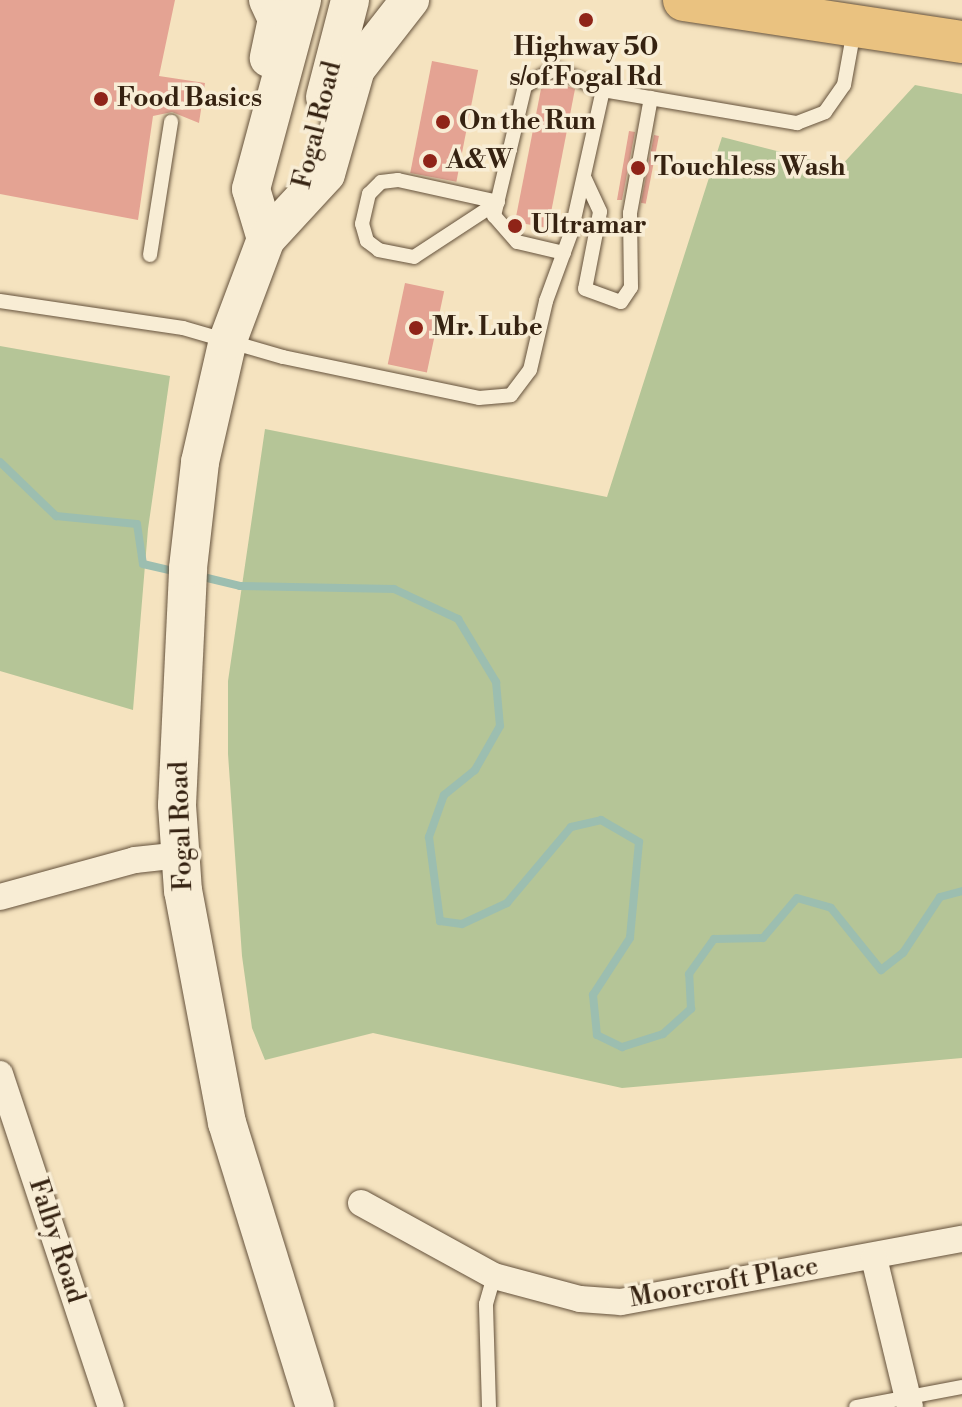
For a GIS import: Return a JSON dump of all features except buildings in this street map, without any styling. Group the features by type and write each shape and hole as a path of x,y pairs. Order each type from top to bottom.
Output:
{"main road":[{"path":"684,0 962,42"}],"street":[{"path":"251,189 247,174 277,19 268,0"},
{"name":"Fogal Road","path":"266,239 251,189 302,0"},
{"name":"Fogal Road","path":"315,1407 227,1123 180,855 183,642 200,462 228,340 266,239 298,205 350,0"},
{"path":"298,205 326,174 356,69 410,0"},
{"path":"0,897 135,860 180,855"},
{"name":"Falby Road","path":"0,1074 111,1407"},
{"name":"Moorcroft Place","path":"361,1203 494,1276 580,1299 621,1302 874,1258 962,1239"},
{"path":"874,1258 909,1402"}],"lane":[{"path":"564,253 517,242 494,216 525,86 555,69 603,90 797,123 825,112 844,85 855,26"},
{"path":"0,301 228,340 479,398 511,395 530,370 564,253 603,90"},
{"path":"584,176 600,212 585,289 621,302 631,287 630,213 651,98"},
{"path":"150,255 171,122"},
{"path":"381,182 498,202 414,257 379,250 367,241 362,224 369,194 381,182"},
{"path":"489,1407 486,1304 494,1276"},
{"path":"856,1407 909,1402 962,1387"}],"green space":[{"path":"915,85 962,94 962,1058 622,1088 373,1033 265,1060 252,1028 242,956 228,754 228,681 265,429 607,497 722,137 840,167"},
{"path":"0,346 170,376 148,529 133,710 0,671"}],"waterway":[{"path":"0,462 56,516 137,524 143,564 178,572"},
{"path":"199,576 240,586 394,589 458,619 496,682 500,726 475,770 444,795 429,837 440,921 462,924 507,903 571,827 601,820 639,842 630,938 593,995 597,1035 622,1047 663,1034 691,1009 689,974 714,939 763,938 797,898 831,908 881,970 903,953 940,897 962,891"}],"place":[{"name":"Highway 50 s/of Fogal Rd","path":"586,20"},
{"name":"Food Basics","path":"101,99"},
{"name":"On the Run","path":"443,122"},
{"name":"A&W","path":"430,161"},
{"name":"Touchless Wash","path":"638,168"},
{"name":"Ultramar","path":"515,226"},
{"name":"Mr. Lube","path":"416,328"}]}
